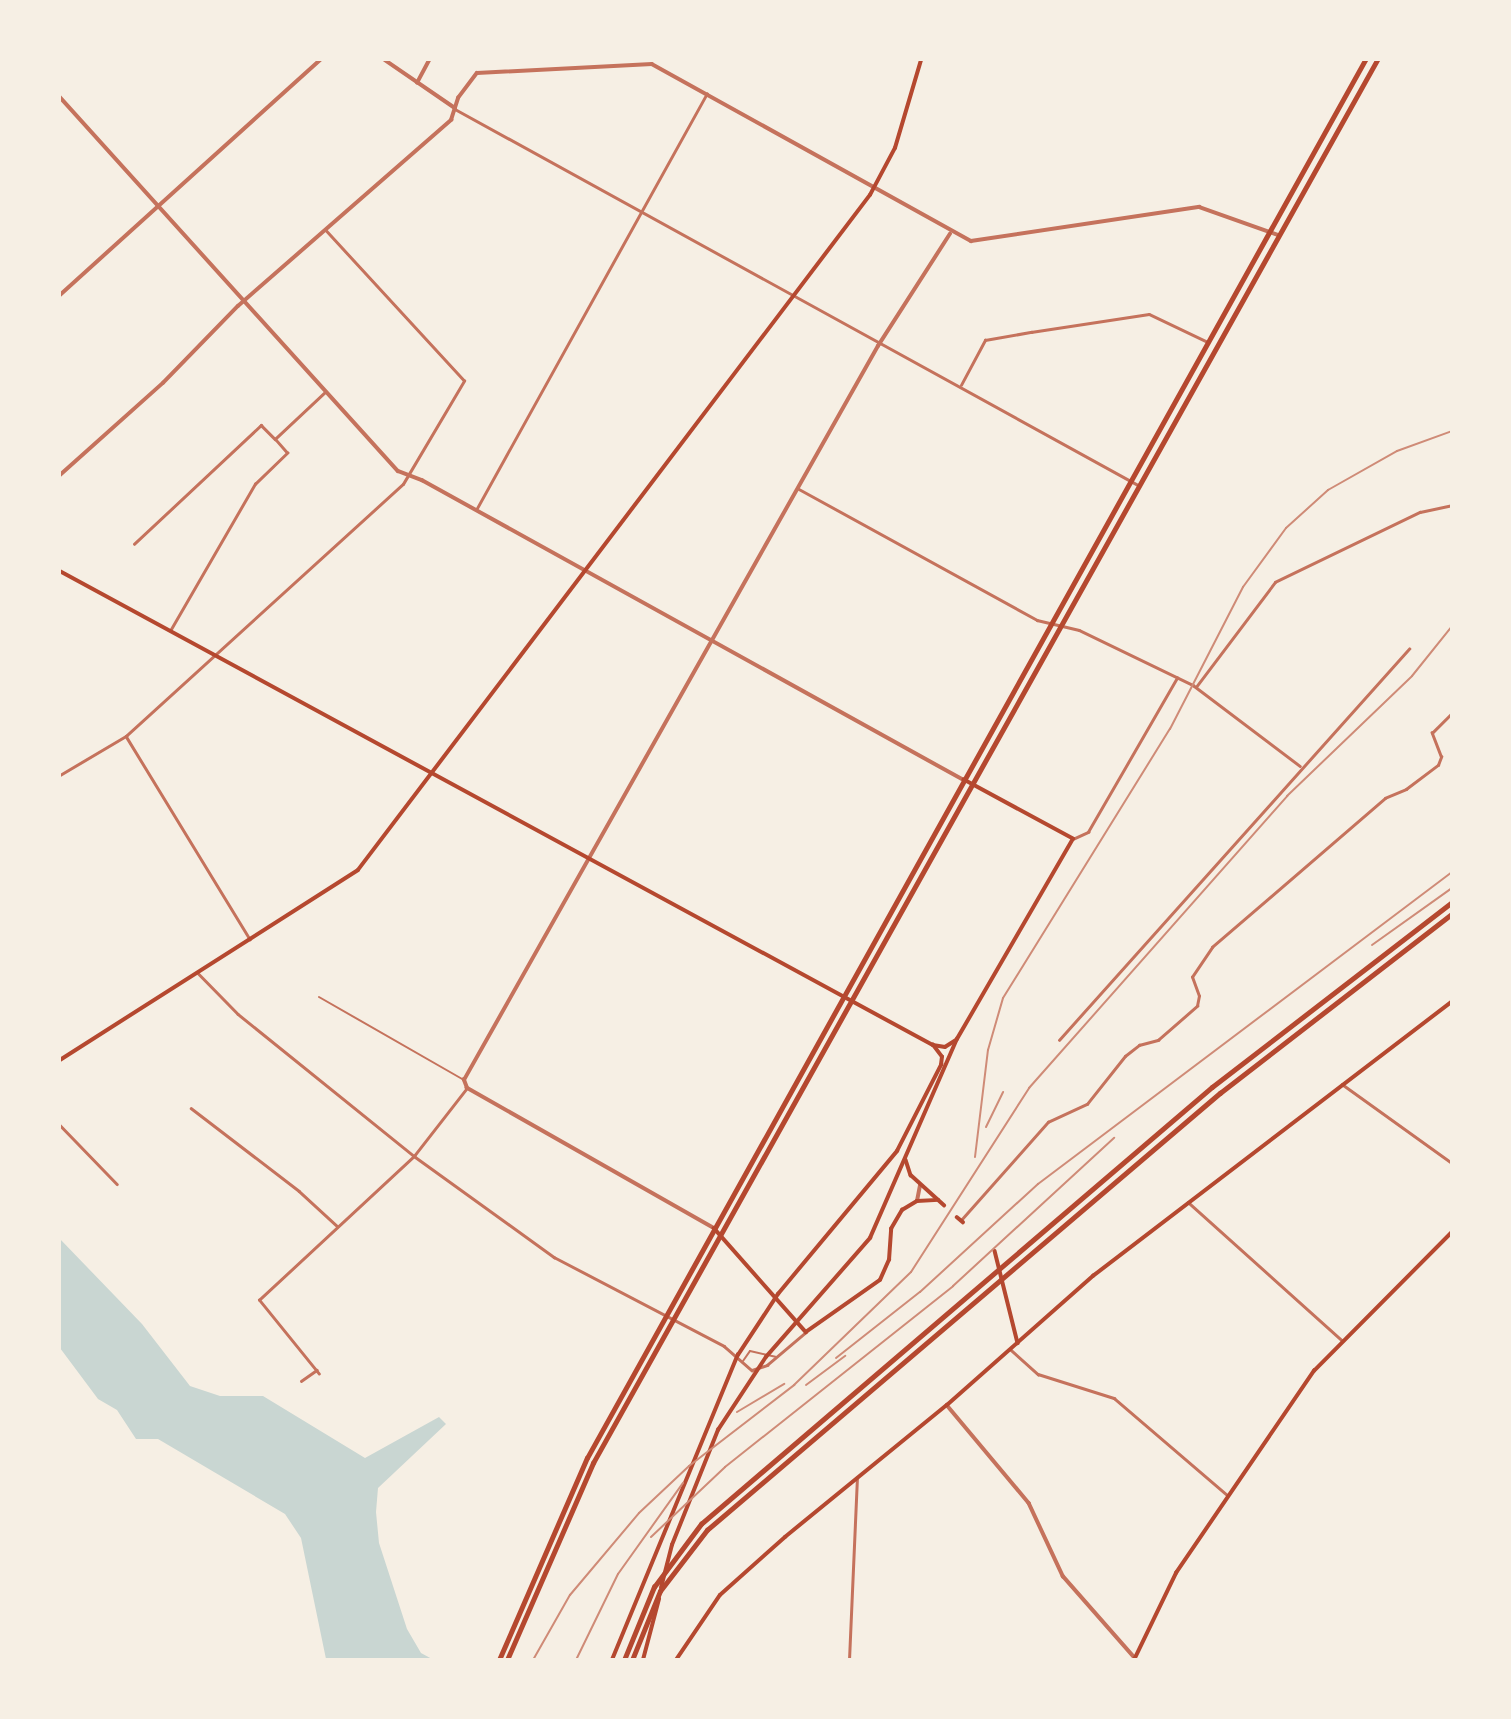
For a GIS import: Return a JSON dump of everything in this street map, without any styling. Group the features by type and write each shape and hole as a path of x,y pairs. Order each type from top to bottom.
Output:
{"main road":[{"path":"60,1060 354,875 874,188 895,148 921,60"},
{"path":"499,1660 573,1488 665,1316 842,994 1365,60"},
{"path":"507,1660 584,1479 671,1319 969,783 1377,60"},
{"path":"60,571 933,1045 945,1047 957,1039"},
{"path":"643,1660 673,1545 718,1430 766,1357 831,1286 870,1238 957,1039 1073,839 962,779"},
{"path":"624,1660 654,1587 701,1524 1212,1087 1451,902"},
{"path":"632,1660 660,1591 707,1530 1220,1093 1451,914"},
{"path":"676,1660 720,1595 947,1405 1093,1276 1451,1002"},
{"path":"612,1660 725,1381 763,1314 880,1175 905,1138 941,1065 942,1057 933,1045"},
{"path":"906,1155 908,1170 920,1185 944,1205"},
{"path":"713,1228 806,1332 880,1280 889,1260 895,1219 916,1201 938,1200"},
{"path":"1135,1659 1176,1573 1314,1371 1451,1232"},
{"path":"995,1251 999,1257 1002,1290 1017,1343"},
{"path":"797,1321 806,1327 824,1319"}],"street":[{"path":"60,295 320,60"},
{"path":"385,60 455,109 794,292 1138,485"},
{"path":"417,83 429,60"},
{"path":"60,475 245,303 451,120 477,74 652,64 950,233 971,242 1199,206 1278,235"},
{"path":"477,510 707,94"},
{"path":"60,97 394,467 477,510 962,779"},
{"path":"60,775 126,736 409,477 464,381 326,231"},
{"path":"713,1228 467,1088 464,1080 881,341 950,233"},
{"path":"961,385 985,340 1019,334 1149,314 1208,342"},
{"path":"275,439 325,392"},
{"path":"134,544 261,425 288,453 255,484 170,631"},
{"path":"799,489 1050,623 1059,624 1196,687 1300,766"},
{"path":"1196,687 1275,582 1420,512 1451,505"},
{"path":"1059,1041 1300,766 1409,649"},
{"path":"1073,839 1088,832 1177,678"},
{"path":"960,1219 1048,1122 1087,1104 1125,1056 1139,1045 1158,1040 1197,1006 1199,996 1192,977 1212,947 1385,798 1406,789 1438,765 1441,757 1432,733 1451,713"},
{"path":"126,736 250,939"},
{"path":"198,973 238,1014 414,1156 477,1204 551,1251 554,1257 724,1346 744,1364 759,1370 806,1332"},
{"path":"1342,1084 1451,1163"},
{"path":"301,1381 318,1372 259,1300 414,1156 467,1088"},
{"path":"191,1108 299,1191 337,1226"},
{"path":"60,1125 117,1184"},
{"path":"916,1201 920,1185"},
{"path":"1188,1202 1342,1340"},
{"path":"1010,1349 1038,1374 1114,1398 1227,1495"},
{"path":"947,1405 1029,1503 1063,1576 1135,1659"},
{"path":"849,1660 857,1478"}],"lane":[{"path":"319,997 464,1080"},
{"path":"744,1364 750,1351 767,1358 779,1355"}],"shaded area":[{"path":"60,1239 142,1324 190,1386 220,1396 263,1396 365,1458 439,1417 446,1424 378,1488 376,1512 379,1543 407,1629 421,1653 432,1659 326,1659 301,1538 285,1514 158,1439 136,1439 117,1410 98,1399 60,1348"}],"railway":[{"path":"975,1157 988,1050 1003,998 1170,729 1243,587 1286,528 1328,490 1397,451 1452,431"},
{"path":"533,1660 570,1595 639,1513 689,1466 794,1385 911,1272 1029,1088 1287,796 1412,676 1452,626"},
{"path":"836,1358 920,1292 1038,1184 1452,872"},
{"path":"1372,945 1452,888"},
{"path":"986,1127 1003,1092"},
{"path":"651,1537 725,1467 953,1286 1114,1138"},
{"path":"806,1385 845,1356"},
{"path":"737,1412 784,1384"},
{"path":"576,1660 618,1574 683,1483"}]}
